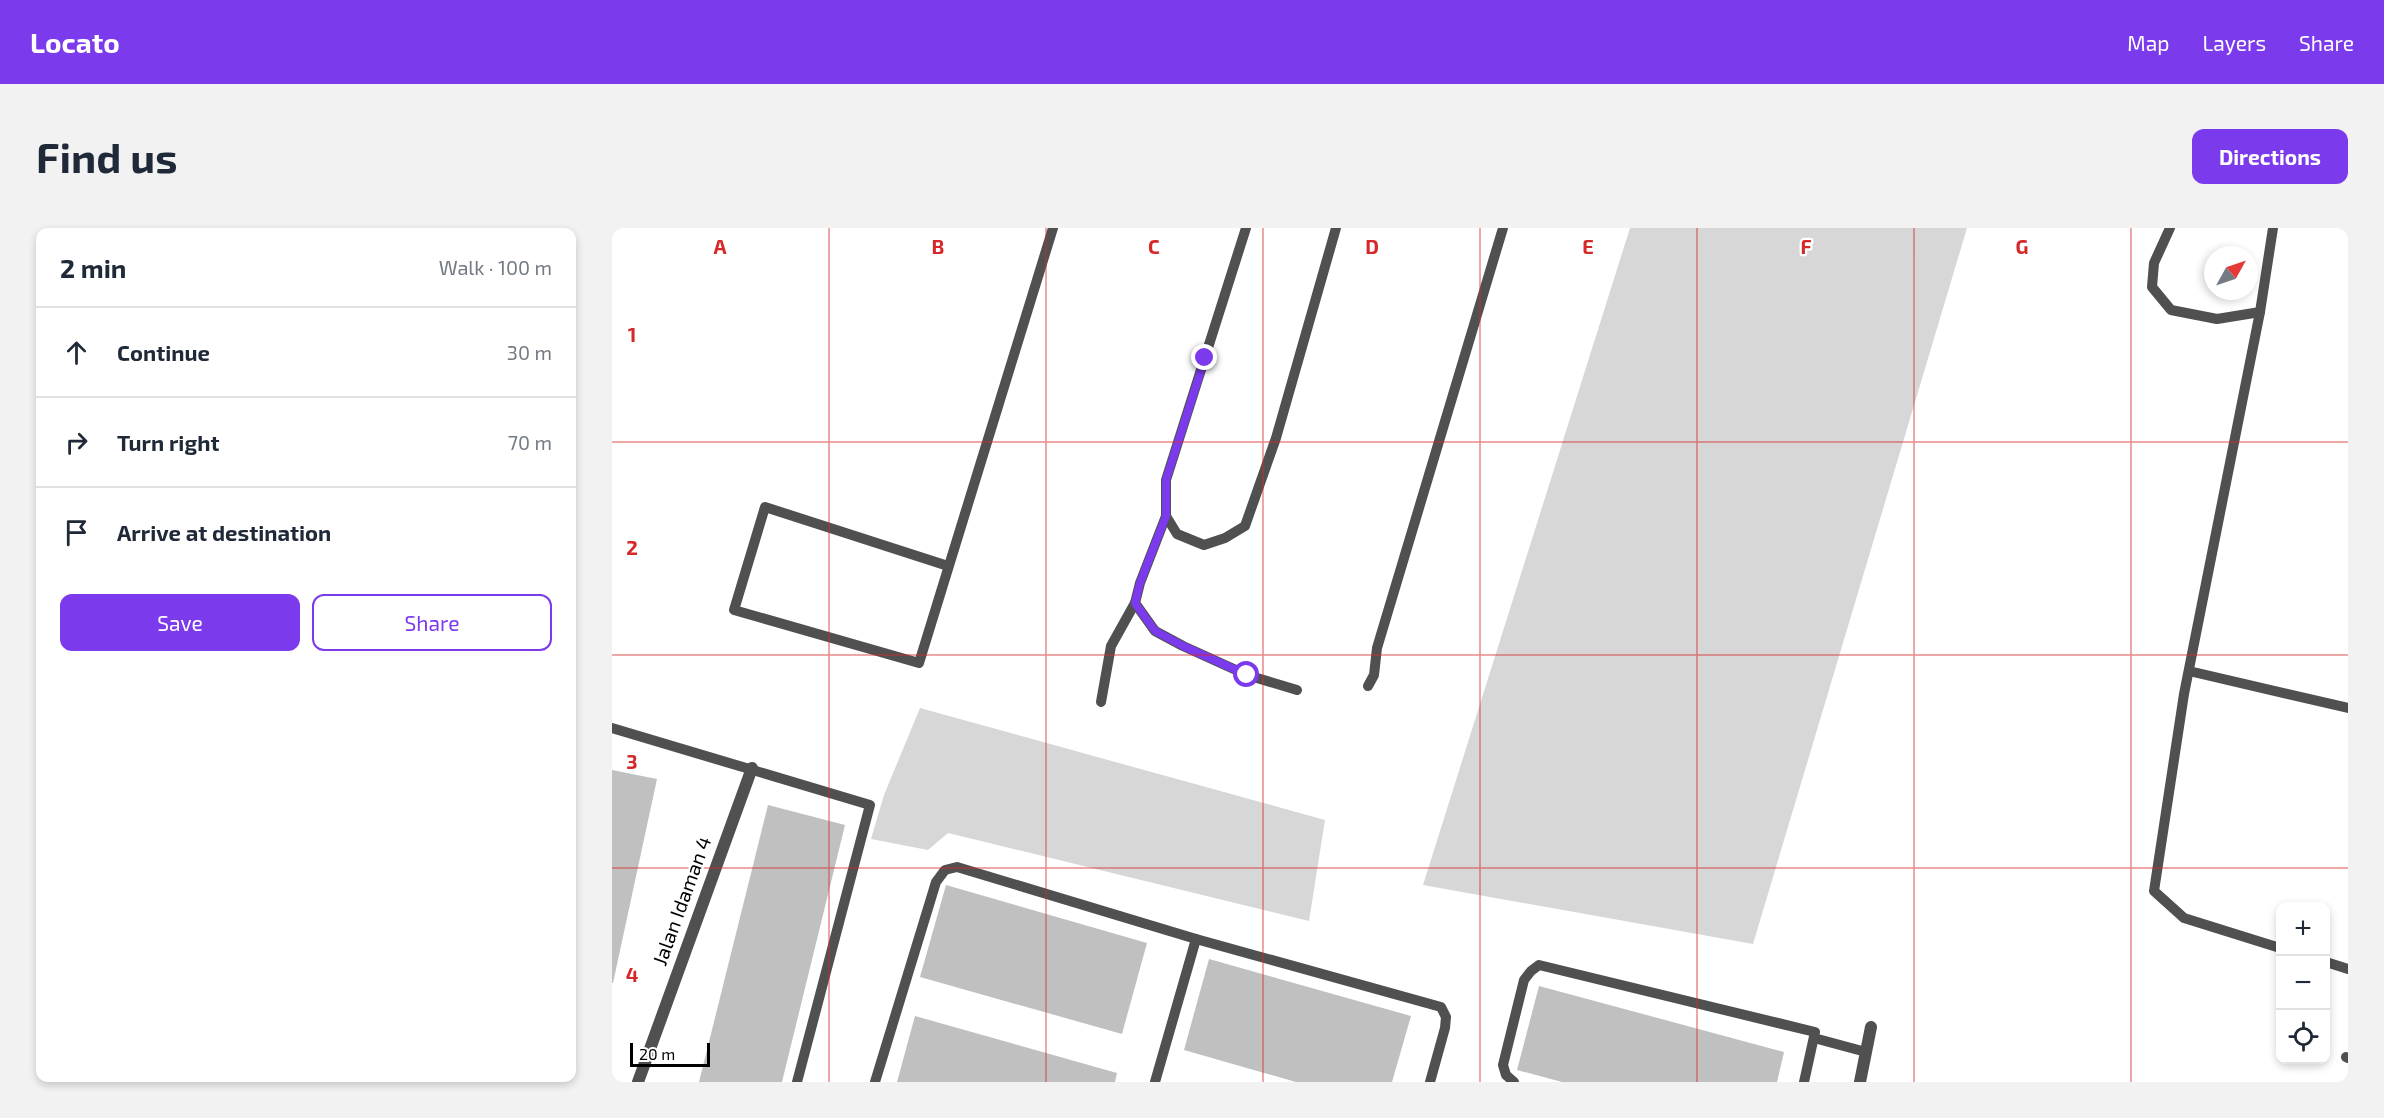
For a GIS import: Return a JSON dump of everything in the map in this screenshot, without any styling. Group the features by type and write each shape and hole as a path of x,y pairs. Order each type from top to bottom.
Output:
{"street":[{"name":"Jalan Idaman 4","path":"638,1082 752,768"},
{"path":"1860,1082 1871,1027"}],"lane":[{"path":"948,566 765,507 734,610 919,663 1053,228"},
{"path":"1101,702 1112,646 1135,603 1140,583 1166,516 1166,480 1246,228"},
{"path":"1166,516 1177,534 1204,545 1225,538 1245,526 1275,438 1336,228"},
{"path":"1368,686 1374,675 1377,648 1503,228"},
{"path":"2170,228 2154,263 2152,287 2171,310 2217,319 2260,312"},
{"path":"2273,228 2260,312 2189,671 2154,891 2184,918 2276,947"},
{"path":"1135,603 1155,631 1247,675 1297,690"},
{"path":"2189,671 2348,708"},
{"path":"612,728 870,805 797,1082"},
{"path":"875,1082 936,882 945,870 957,867 1196,939 1441,1007 1446,1017 1445,1028 1430,1082"},
{"path":"1155,1082 1196,939"},
{"path":"2330,964 2348,969"},
{"path":"1514,1082 1506,1075 1503,1065 1524,980 1531,970 1539,965 1815,1032 1804,1082"},
{"path":"1814,1038 1866,1052"}],"shaded area":[{"path":"1630,228 1967,228 1753,944 1423,885"},
{"path":"920,708 1325,820 1309,921 948,833 928,850 871,839 884,795"}],"building":[{"path":"612,770 657,779 613,983 612,983"},
{"path":"768,805 845,825 782,1082 699,1082"},
{"path":"946,885 1147,943 1122,1034 920,977"},
{"path":"1209,959 1411,1016 1392,1082 1296,1082 1184,1050"},
{"path":"1539,986 1784,1052 1777,1082 1562,1082 1517,1070"},
{"path":"915,1016 1117,1073 1115,1082 897,1082"}],"route":[{"path":"1205,358 1166,480 1166,516 1140,583 1135,603 1155,631 1247,675"}]}
